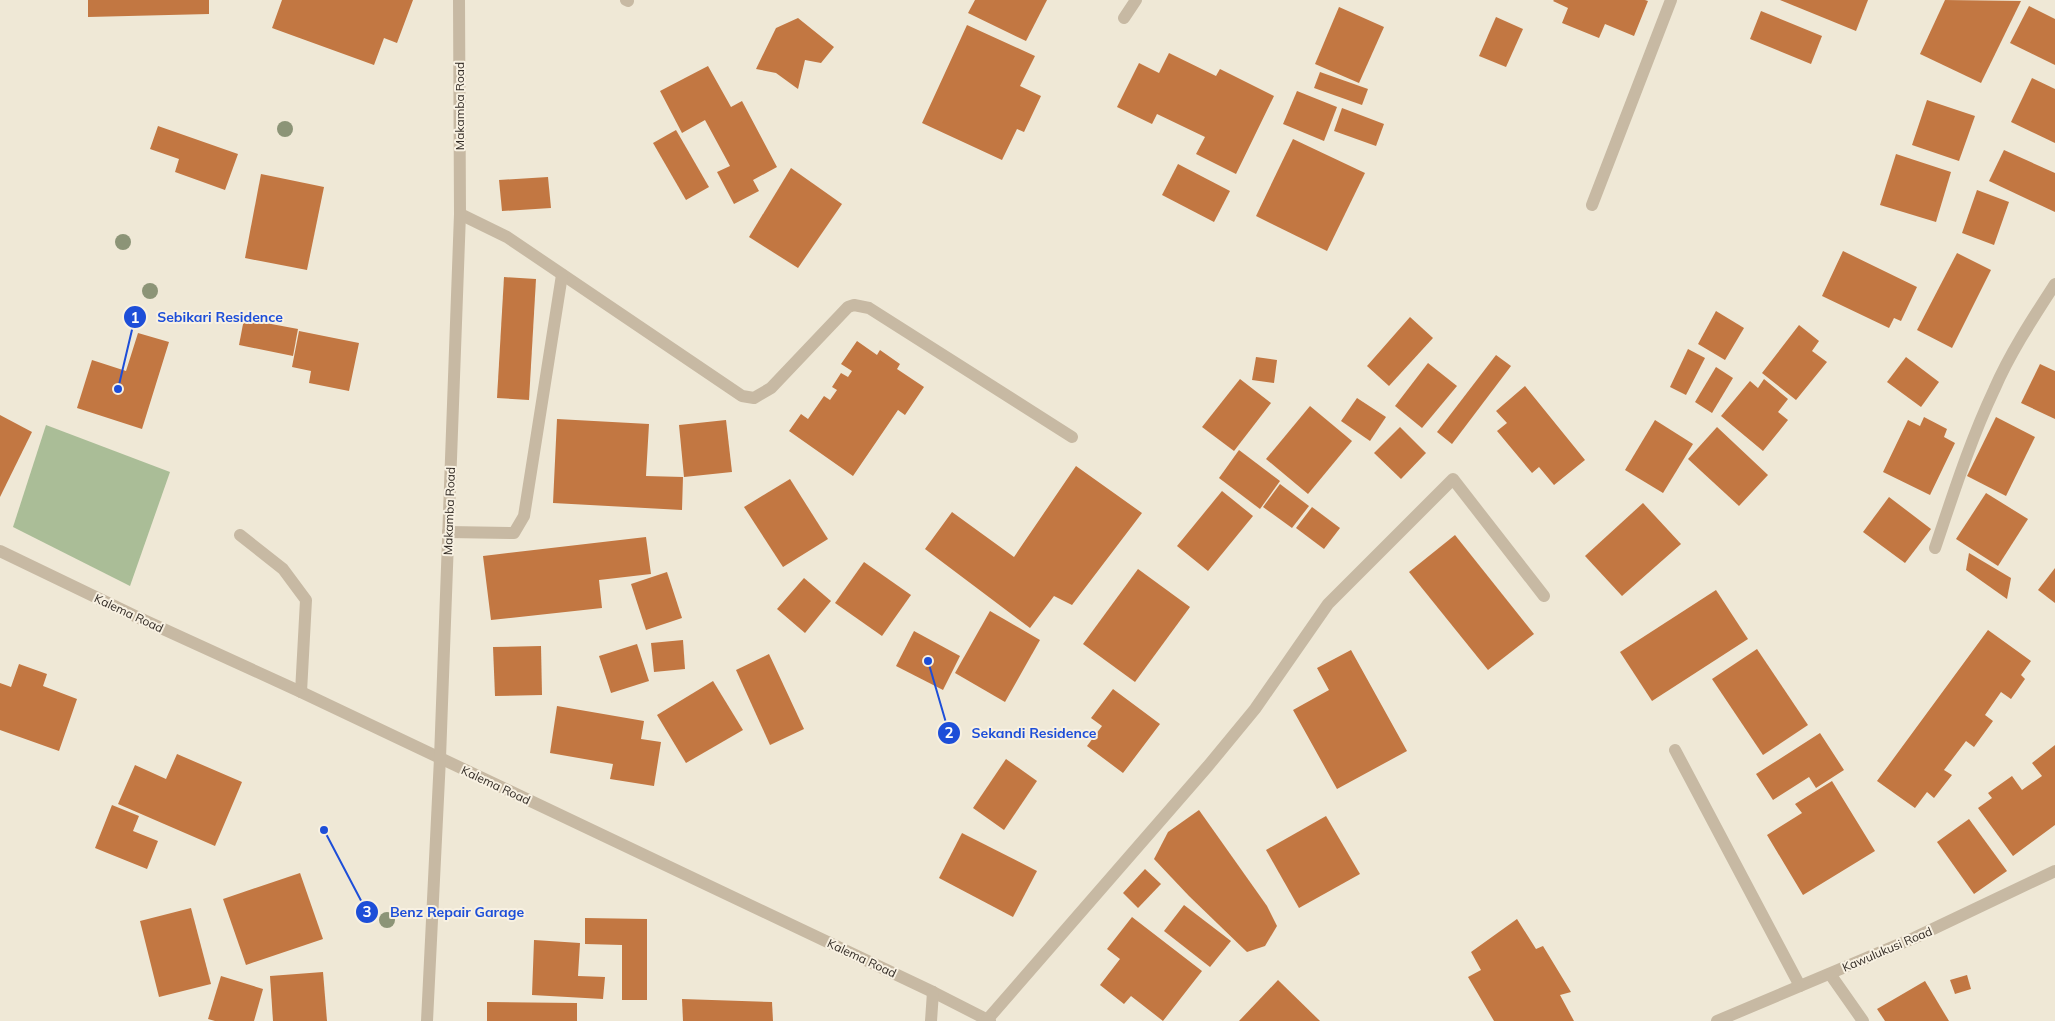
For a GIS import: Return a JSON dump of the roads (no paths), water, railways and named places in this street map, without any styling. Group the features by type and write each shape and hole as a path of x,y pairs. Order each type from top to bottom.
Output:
{"street":[{"name":"Makamba Road","path":"427,1021 440,758 460,214 458,0"},
{"path":"1124,18 1136,0"},
{"path":"1592,205 1671,0"},
{"path":"460,214 507,237 742,396 754,398 771,388 848,307 861,306 869,308 1072,437"},
{"path":"448,532 514,533 524,516 562,275"},
{"path":"1935,548 1971,445 1994,389 2030,321 2055,284"},
{"path":"989,1020 1220,752 1255,709 1328,604 1452,479 1544,596"},
{"path":"240,535 283,569 306,600 301,692"},
{"name":"Kalema Road","path":"0,551 137,617 301,692 989,1020"},
{"path":"1675,750 1800,986"},
{"name":"Kawulukusi Road","path":"1717,1021 1914,938 2055,871"},
{"path":"1830,974 1863,1021"},
{"path":"931,1021 933,992"}],"place":[{"name":"Sebikari Residence","path":"118,389"},
{"name":"Sekandi Residence","path":"928,661"},
{"name":"Benz Repair Garage","path":"324,830"}]}
